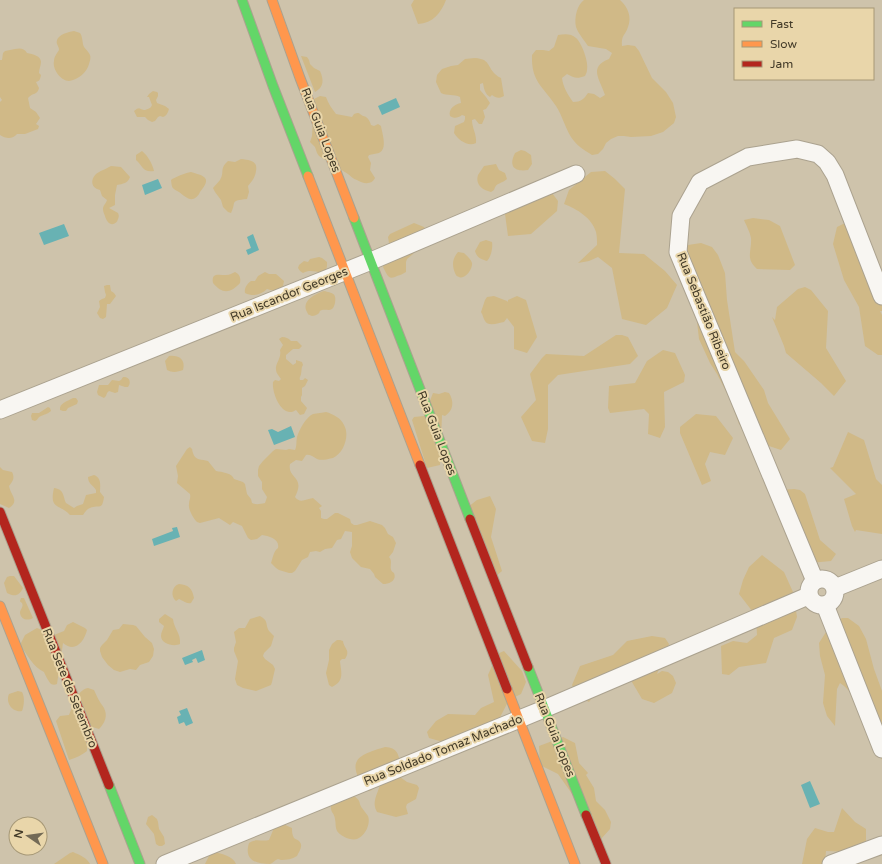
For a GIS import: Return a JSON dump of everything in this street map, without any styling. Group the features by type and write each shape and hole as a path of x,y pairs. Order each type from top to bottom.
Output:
{"main road":[{"path":"242,0 273,86 575,864"},
{"name":"Rua Guia Lopes","path":"272,0 303,86 544,709 606,864"},
{"name":"Rua Sete de Setembro","path":"0,512 140,864"},
{"path":"0,606 103,864"}],"street":[{"name":"Rua Sebastião Ribeiro","path":"812,588 678,252 681,216 700,182 748,157 797,148 818,154 827,162 834,175 882,296"},
{"name":"Rua Iscandor Georges","path":"0,410 345,272 576,174"},
{"path":"835,588 882,569"},
{"path":"818,579 825,579 831,582 835,588 835,595 831,602 825,605 818,605 812,602 812,588 818,579"},
{"name":"Rua Soldado Tomaz Machado","path":"165,864 544,709 812,588"},
{"path":"825,605 882,749"},
{"path":"831,864 882,845"}],"shaded area":[{"path":"414,0 446,0 442,9 436,16 428,22 418,24 411,5"},
{"path":"584,0 620,0 625,6 630,20 623,38 622,46 635,46 639,51 652,78 666,92 673,103 676,117 674,123 663,132 651,136 618,136 606,143 598,154 592,155 578,145 571,137 558,110 536,78 532,64 532,55 536,50 549,51 554,47 558,35 572,35 583,48 586,58 587,72 585,76 580,78 567,74 562,78 563,85 573,102 582,100 588,93 594,94 600,98 605,95 597,74 597,70 603,62 609,59 612,53 606,49 588,46 578,32 575,23 576,16 578,8"},
{"path":"74,31 80,33 82,36 84,47 90,54 90,62 84,73 76,79 69,81 60,77 54,68 54,60 59,50 57,44 58,38 62,34"},
{"path":"23,49 27,53 38,57 41,60 39,73 41,75 40,79 36,82 39,88 36,93 28,98 30,108 36,112 40,118 36,124 39,126 38,129 7,138 0,135 0,102 2,100 0,97 0,60 2,60 3,53 5,51"},
{"path":"301,56 307,57 310,64 320,71 323,80 322,86 315,92"},
{"path":"475,58 486,61 492,71 501,78 504,96 498,98 492,95 490,97 488,96 484,89 483,83 480,84 480,90 490,103 486,109 483,110 485,117 482,124 479,124 475,119 472,120 476,143 470,144 458,138 454,133 455,126 464,122 465,116 462,115 454,118 450,116 452,107 461,103 460,97 441,93 436,82 437,75 442,69 458,65 465,59"},
{"path":"153,91 158,93 156,100 157,103 169,109 165,116 160,116 152,122 145,117 137,117 134,111 138,108 144,110 151,107 152,105 149,97 147,97"},
{"path":"320,96 326,97 336,114 352,117 354,114 359,113 367,118 371,125 374,126 378,124 381,126 384,141 382,151 369,155 368,157 371,163 370,170 375,178 372,182 365,183 353,178 319,156 315,147 310,142 312,136 314,99"},
{"path":"521,150 531,155 532,164 528,170 514,168 512,162 513,158 515,153"},
{"path":"142,151 150,160 154,171 145,170 136,160 136,155"},
{"path":"241,159 255,163 256,171 254,178 248,186 249,192 247,199 234,202 231,213 223,207 221,200 213,188 220,180 225,164 228,161 235,162"},
{"path":"496,164 499,170 505,173 507,179 498,184 491,192 480,186 477,179 484,166"},
{"path":"111,166 121,167 130,177 127,182 117,185 115,205 109,208 118,213 119,217 115,223 112,224 109,223 103,211 103,206 107,200 102,196 100,190 95,188 92,184 96,174"},
{"path":"605,171 625,189 619,253 644,254 665,271 677,285 667,308 646,325 622,319 612,268 598,257 589,261 578,263 597,245 596,232 588,218 564,204 569,190 591,172"},
{"path":"191,172 203,176 206,181 204,187 194,199 189,199 174,189 172,187 171,180 180,175"},
{"path":"549,189 558,201 557,211 531,234 508,236 505,214"},
{"path":"753,218 769,220 780,226 795,265 790,270 757,269 753,265 750,258 751,238 744,220"},
{"path":"414,223 424,227 426,230 413,254 407,259 406,272 392,278 387,274 383,267 390,249 388,237 390,234"},
{"path":"856,223 874,294 882,306 882,311 880,311 882,315 882,355 878,355 865,346 859,307 844,280 833,244 837,227 843,224"},
{"path":"486,240 492,242 491,255 487,261 478,257 475,251 480,242"},
{"path":"701,243 712,247 718,255 725,273 727,300 735,352 744,361 764,390 768,403 790,439 781,450 756,443 739,424 730,399 710,363 699,339 696,313 678,252 688,245"},
{"path":"458,252 464,253 472,263 468,273 461,278 456,275 453,267 453,262"},
{"path":"319,257 327,262 327,267 324,272 308,271 303,273 298,268 304,261 308,262 310,259"},
{"path":"235,272 239,275 240,283 229,291 223,291 216,287 213,283 213,277 216,275 227,275"},
{"path":"265,272 269,274 276,274 284,281 283,286 275,290 267,289 257,295 245,293 245,288 248,283 255,281 258,276"},
{"path":"110,285 111,291 116,296 110,304 107,304 106,317 103,319 100,318 97,313 100,307 99,301 105,298 106,295 104,286"},
{"path":"805,287 811,290 828,311 826,348 846,381 834,396 786,353 772,317 775,320 777,307 798,289"},
{"path":"324,291 335,295 335,303 333,308 330,310 321,310 314,316 309,315 306,308 307,301 313,296"},
{"path":"494,296 508,302 508,300 517,296 526,300 537,337 527,353 514,349 514,327 507,318 504,322 494,324 486,323 484,320 481,312 485,300 487,297"},
{"path":"616,335 628,337 638,356 630,364 558,375 548,385 548,429 545,443 532,441 521,417 536,400 530,374 542,358 546,354 584,356"},
{"path":"282,337 291,341 297,341 302,346 299,349 293,349 286,355 286,359 293,365 296,363 296,360 302,362 303,365 300,380 305,378 308,380 302,388 301,401 307,408 304,414 300,415 296,410 289,412 283,409 280,406 275,394 273,382 281,379 276,372 276,367 280,356 280,350 283,345 279,339"},
{"path":"663,350 675,353 685,375 684,382 664,392 665,427 660,438 648,434 649,414 644,409 610,413 608,408 609,386 635,383 647,361"},
{"path":"169,356 175,356 182,360 184,366 183,370 171,372 167,370 165,361"},
{"path":"123,377 127,377 129,380 130,383 128,387 119,385 118,392 115,393 109,391 104,398 98,395 97,392 99,385 108,385 112,380 119,381"},
{"path":"445,392 449,393 452,399 452,408 448,414 445,416 442,415 440,465 427,468 412,420 414,417 424,416 433,393 439,394"},
{"path":"76,398 78,401 77,404 68,408 66,411 60,410 62,404"},
{"path":"48,407 51,411 40,416 36,421 32,420 32,413 39,413"},
{"path":"326,412 341,420 343,423 346,429 345,443 337,456 333,458 321,460 311,455 306,455 302,461 296,460 290,464 291,473 298,485 298,490 295,497 301,501 313,498 322,506 319,508 321,511 321,518 324,519 338,513 350,519 351,523 354,525 370,521 382,525 388,534 393,537 396,543 393,552 389,557 391,561 391,570 395,575 395,578 388,583 383,584 375,577 370,569 361,567 352,558 350,552 352,546 352,532 345,531 341,539 337,540 332,548 325,549 320,552 310,552 308,557 302,560 292,573 279,570 271,563 274,553 278,548 276,540 262,535 257,539 251,540 248,538 242,526 233,522 230,525 219,518 200,523 197,522 192,516 189,508 190,494 177,483 178,476 176,466 187,449 190,447 197,459 208,461 216,471 229,474 234,479 243,482 252,503 265,503 267,497 262,489 262,482 258,476 259,466 276,449 295,450 298,434 305,421 313,414"},
{"path":"696,414 716,416 733,438 725,455 710,452 705,464 711,481 702,485 680,433 680,427"},
{"path":"848,432 864,440 876,479 882,485 882,534 856,530 855,532 844,499 856,494 830,468 833,467"},
{"path":"0,467 3,470 12,472 13,476 9,486 14,498 14,503 9,508 0,504"},
{"path":"94,475 97,476 99,480 100,492 104,497 101,506 89,508 83,515 70,515 54,503 54,488 61,491 64,495 66,503 74,508 83,504 86,495 96,493 96,490 88,479 88,477"},
{"path":"780,490 800,490 805,494 820,540 836,554 831,561 810,563 788,524 775,508 775,495"},
{"path":"490,496 496,509 491,537 502,571 495,577 468,507 477,500"},
{"path":"762,555 784,572 793,592 797,617 792,630 774,638 766,663 739,667 729,675 722,674 721,646 733,641 747,643 757,635 756,616 739,594 749,567"},
{"path":"14,576 23,588 20,593 16,595 7,593 4,583 7,577"},
{"path":"179,584 188,586 191,589 194,598 191,603 186,603 179,599 176,601 174,599 172,594 173,589"},
{"path":"21,598 24,598 33,618 25,619 22,617 20,613 23,606 20,601"},
{"path":"165,614 173,619 180,644 168,644 162,639 161,633 164,626 159,622 159,619"},
{"path":"260,616 265,619 269,631 274,636 271,646 263,656 273,665 275,669 271,685 256,691 237,685 235,679 238,661 234,651 236,642 234,632 239,628 245,628 250,619"},
{"path":"842,618 848,618 859,626 866,639 882,691 882,760 860,707 847,689 840,683 837,689 835,726 827,716 823,703 825,675 820,656 819,643 826,632"},
{"path":"73,622 85,628 87,630 86,634 78,645 71,647 63,643 57,684 54,685 50,683 44,672 33,664 20,645 25,635 37,628 54,635 64,631 67,625"},
{"path":"123,624 136,626 152,643 154,649 153,656 149,662 140,665 136,670 130,669 120,672 114,670 108,665 102,657 100,648 113,630 119,629"},
{"path":"652,636 665,638 669,644 657,674 662,671 668,672 673,676 676,683 672,693 654,703 642,699 626,672 607,677 589,702 577,696 572,685 580,666 613,655 627,641"},
{"path":"337,640 343,641 347,651 347,656 345,659 340,661 341,679 332,687 329,685 326,673 329,660 329,650 332,644"},
{"path":"504,651 522,671 526,682 521,694 509,700 497,723 450,744 429,738 427,732 436,721 448,714 475,715 481,708 494,702 488,675 497,654"},
{"path":"88,688 94,690 104,708 106,714 105,719 99,729 89,726 87,751 69,760 56,721 60,716 69,715 78,695 84,689"},
{"path":"18,691 22,692 24,696 22,711 13,709 8,701 9,694"},
{"path":"563,737 575,743 579,763 588,773 586,775 594,788 596,801 605,810 611,822 610,829 601,839 558,774 540,765 539,746"},
{"path":"385,747 393,749 397,752 401,765 377,781 372,790 369,791 363,787 360,781 355,767 356,763 359,758 365,754"},
{"path":"400,777 407,782 417,785 419,788 416,799 407,804 406,807 408,814 396,817 377,812 375,808 375,801 380,784"},
{"path":"354,796 359,801 369,819 365,833 357,839 346,838 337,831 331,808 331,805"},
{"path":"842,808 855,822 866,829 866,841 851,852 826,851 825,864 802,864 807,839 815,828 828,832 834,832"},
{"path":"152,815 157,819 159,829 164,837 165,844 162,846 156,844 154,834 146,824 148,817"},
{"path":"283,824 292,828 294,838 299,841 301,845 297,856 287,860 278,859 270,864 259,863 252,860 248,853 249,843 254,841 269,840 274,828"},
{"path":"73,852 85,858 90,864 54,864 70,853"},
{"path":"214,852 230,857 236,864 205,864 209,856"}],"water":[{"path":"396,98 400,107 382,115 378,106"},
{"path":"158,179 162,188 145,195 142,185"},
{"path":"64,224 69,236 44,245 39,233"},
{"path":"253,234 259,250 248,255 246,250 251,248 247,237"},
{"path":"291,426 295,437 274,445 268,430 272,429 278,432"},
{"path":"177,527 180,537 154,546 152,539 173,531 172,528"},
{"path":"202,650 205,660 198,663 196,658 192,660 193,662 185,665 182,658"},
{"path":"187,708 193,723 186,726 184,722 179,724 177,717 181,715 179,711"},
{"path":"810,781 820,804 810,808 801,785"}],"traffic: fast":[{"path":"242,0 308,176"},
{"path":"354,218 470,519"},
{"path":"528,667 586,815"},
{"path":"109,785 140,864"}],"traffic: slow":[{"path":"272,0 300,78 354,218"},
{"path":"308,176 420,465"},
{"path":"0,606 103,864"},
{"path":"507,689 575,864"}],"traffic: jam":[{"path":"420,465 507,689"},
{"path":"0,512 109,785"},
{"path":"470,519 528,667"},
{"path":"586,815 606,864"}]}
